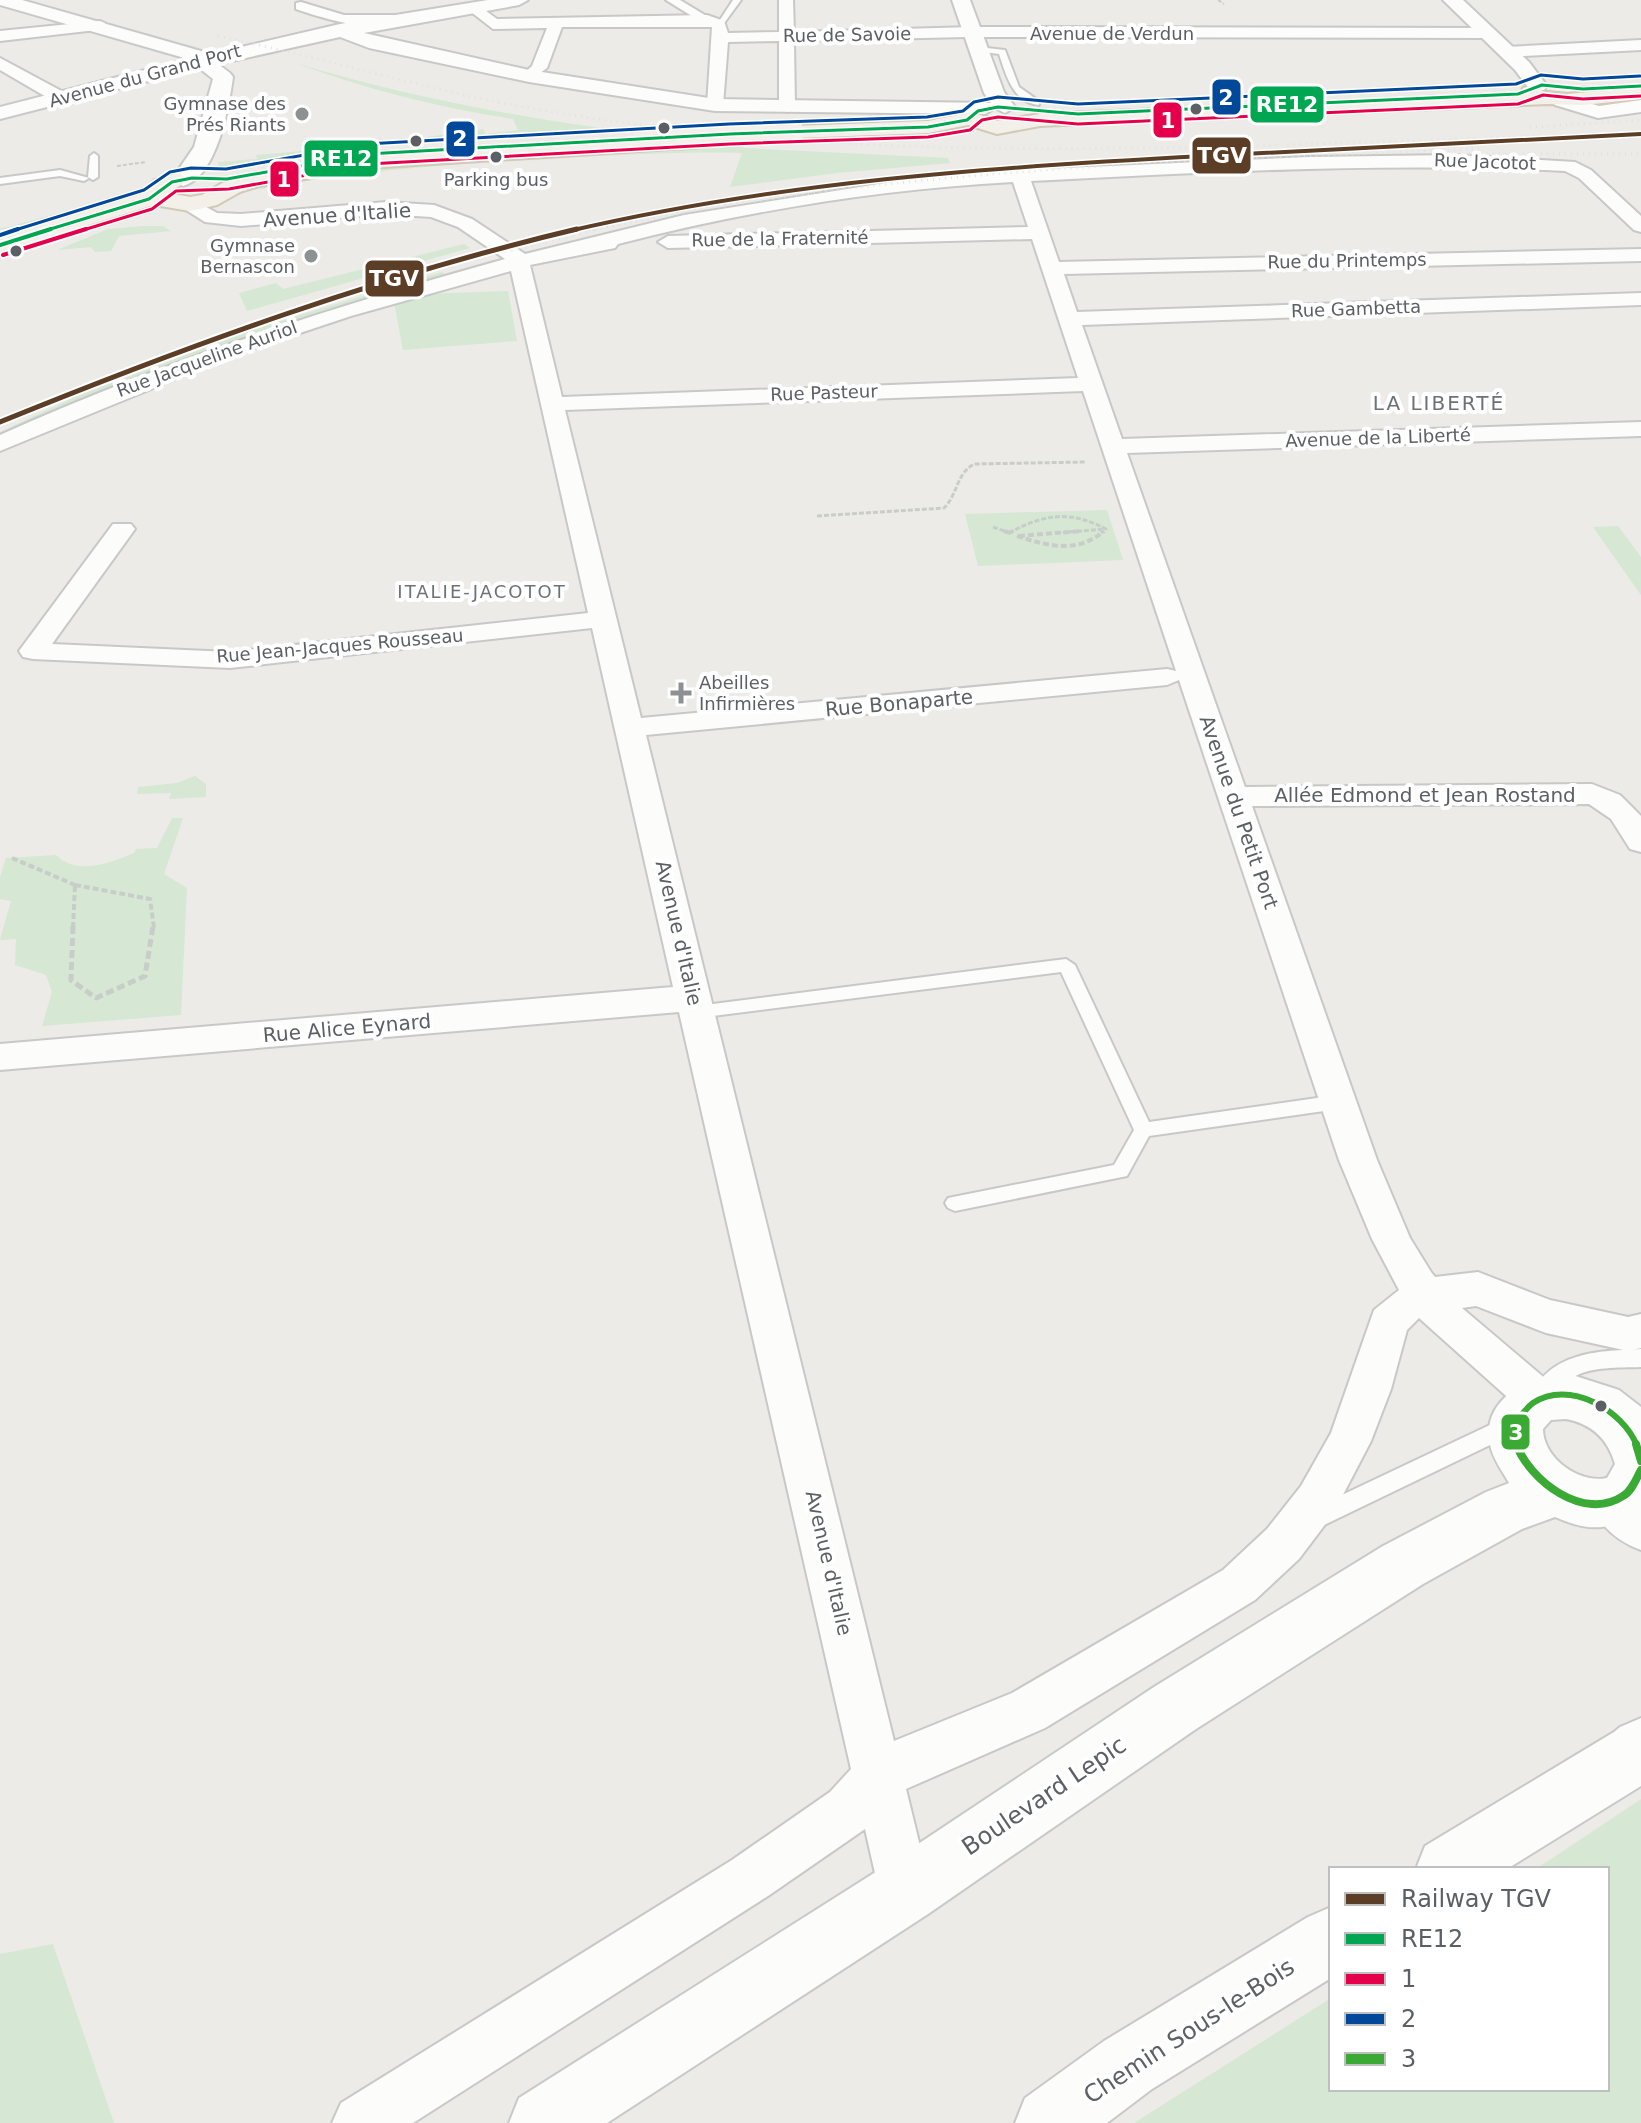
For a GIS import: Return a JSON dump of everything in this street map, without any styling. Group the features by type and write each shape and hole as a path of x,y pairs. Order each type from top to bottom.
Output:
{"main road":[{"path":"173,200 163,185 183,179 216,186 393,159 829,134 991,106 1020,127 1032,112 1555,94 1641,86"},
{"path":"0,263 134,211 216,186 382,153 928,127 991,106"},
{"path":"0,245 126,206 173,200"}],"street":[{"path":"2,0 194,55 223,77 203,154 183,179"},
{"name":"Avenue du Grand Port","path":"0,113 291,40 357,31 394,20 519,0"},
{"path":"672,0 716,27 718,106"},
{"path":"786,0 787,107"},
{"path":"304,8 357,31 529,76 718,106 991,106 974,36 961,0"},
{"path":"1452,0 1555,94 1598,112 1636,103"},
{"path":"304,8 343,20 394,20"},
{"path":"291,40 309,27 304,8"},
{"name":"Rue de Savoie","path":"473,8 493,24 716,27 786,37 974,36"},
{"path":"529,76 539,68 556,23"},
{"path":"0,36 100,26"},
{"name":"Avenue de Verdun","path":"974,36 1485,31"},
{"path":"1514,59 1641,45"},
{"path":"0,63 8,74 61,98"},
{"path":"203,154 216,186"},
{"name":"Rue Jacotot","path":"1020,176 1308,162 1454,160 1559,164 1585,174 1641,226"},
{"name":"Avenue du Petit Port","path":"1020,176 1358,1160 1392,1242 1426,1295 1473,1343 1527,1409"},
{"name":"Rue Jacqueline Auriol","path":"0,444 94,402 269,334 420,289 523,273 587,246 684,221 910,185 1020,176"},
{"name":"Avenue d'Italie","path":"216,186 218,207 241,220"},
{"name":"Avenue d'Italie","path":"173,200 212,218 241,220 386,208 434,211 486,236 523,273 905,1891"},
{"name":"Rue de la Fraternité","path":"523,273 641,242 1042,233"},
{"name":"Rue Jacqueline Auriol","path":"587,246 641,242"},
{"name":"Rue du Printemps","path":"1053,268 1641,255"},
{"name":"Rue Gambetta","path":"1071,319 1641,299"},
{"name":"Rue Pasteur","path":"554,404 1093,384"},
{"name":"Avenue de la Liberté","path":"1117,453 1641,429"},
{"name":"Rue Jean-Jacques Rousseau","path":"122,529 33,651 230,660 604,619"},
{"name":"Rue Bonaparte","path":"630,728 1167,677"},
{"name":"Allée Edmond et Jean Rostand","path":"1234,797 1592,794 1610,799 1622,809 1641,842"},
{"name":"Rue Alice Eynard","path":"0,1057 696,1005"},
{"path":"361,2123 750,1878 848,1810 879,1776 915,1757 1028,1711 1239,1585 1283,1544 1317,1500 1349,1441 1370,1389 1389,1322 1405,1306 1426,1295 1478,1289 1546,1316 1628,1334 1641,1331"},
{"path":"1556,1396 1575,1397 1595,1404 1633,1463 1587,1503 1531,1491 1516,1437 1527,1409 1556,1396"},
{"name":"Boulevard Lepic","path":"544,2123 905,1891 1175,1708 1403,1565 1531,1491"},
{"path":"1451,1867 1636,1754 1641,1748"},
{"name":"Chemin Sous-le-Bois","path":"1050,2123 1128,2065 1329,1941"}],"lane":[{"path":"716,27 737,0"},
{"path":"991,106 1032,112"},
{"path":"0,181 60,173 88,177 94,156"},
{"path":"696,1005 1066,965 1143,1130"},
{"path":"1143,1130 1338,1102"},
{"path":"955,1203 1120,1171 1143,1130"},
{"path":"1295,1529 1527,1409 1555,1375 1586,1362 1641,1358"}],"path":[{"path":"1218,0 1224,4"},
{"path":"817,516 944,508 952,503 962,472 974,464 1117,453"},
{"path":"1009,533 1043,515 1062,514 1087,518 1106,529"},
{"path":"993,527 1059,548 1088,544 1106,529"},
{"path":"1017,536 1142,527"},
{"path":"12,858 75,885 150,899 154,931 145,976 96,998 71,980 75,885"}],"green space":[{"path":"295,63 377,86 460,104 629,132 357,147 483,129 486,134 518,130 513,119 403,97"},
{"path":"731,143 744,148 948,158 950,163 730,187 742,153 664,153 363,173 261,189 255,185 357,167"},
{"path":"324,149 330,152 220,172 218,162 257,159 256,155"},
{"path":"152,185 136,195 0,236 0,229 130,194"},
{"path":"162,226 171,231 119,236 111,251 95,252 91,247 57,250 108,229"},
{"path":"464,244 470,248 247,311 239,293 276,283 283,289"},
{"path":"442,272 448,276 0,441 0,432 77,396 260,327"},
{"path":"508,291 517,341 403,350 394,302 425,294"},
{"path":"1107,510 1123,560 978,566 965,514"},
{"path":"1618,526 1641,557 1641,595 1593,527"},
{"path":"195,776 206,784 206,797 169,799 171,793 137,794 138,787 177,783"},
{"path":"172,818 183,818 164,874 187,888 181,1015 42,1026 52,992 46,975 15,965 16,939 0,940 11,901 0,899 0,877 6,858 56,855 74,865 104,864 134,853 136,849 157,848"},
{"path":"1641,1799 1641,2123 1134,2123 1329,1999 1329,2091 1609,2091 1609,1867 1539,1867"},
{"path":"53,1944 114,2123 0,2123 0,1954"}],"railway":[{"path":"218,36 528,108 666,128 776,139 885,145 1106,148 1546,136"},
{"path":"1530,127 1641,120"},
{"path":"597,229 810,193 921,181 1144,164 1480,149"},
{"path":"1469,154 1641,154"},
{"path":"409,274 597,229"},
{"path":"589,231 597,229"}],"rail line":[{"name":"TGV","path":"0,422 171,354 344,294 519,243 699,204 897,177 1029,166 1641,134"}],"transit line":[{"name":"2","path":"0,235 144,190 170,172 191,168 226,169 366,144 729,124 927,117 963,111 974,102 998,97 1078,104 1516,84 1541,75 1583,79 1640,76"},
{"name":"RE12","path":"0,245 149,199 172,182 192,178 227,179 367,154 730,134 928,127 967,120 978,111 998,107 1078,114 1518,94 1542,85 1583,89 1641,86"},
{"name":"1","path":"3,255 152,209 176,191 229,189 368,164 730,144 928,137 970,130 982,120 998,117 1078,124 1518,104 1543,95 1583,99 1641,96"},
{"name":"3","path":"1641,1461 1634,1438 1622,1422 1586,1400 1572,1396 1545,1397 1531,1405 1516,1422 1516,1444 1524,1460 1548,1485 1578,1501 1610,1503 1624,1496 1641,1470"}],"place":[{"name":"Gymnase des Prés Riants","path":"302,114"},
{"name":"Parking bus","path":"496,157"},
{"name":"Gymnase Bernascon","path":"311,256"},
{"name":"Abeilles Infirmières","path":"681,693"}],"district":[{"name":"LA LIBERTÉ","path":"1439,403"},
{"name":"ITALIE-JACOTOT","path":"482,592"}]}
